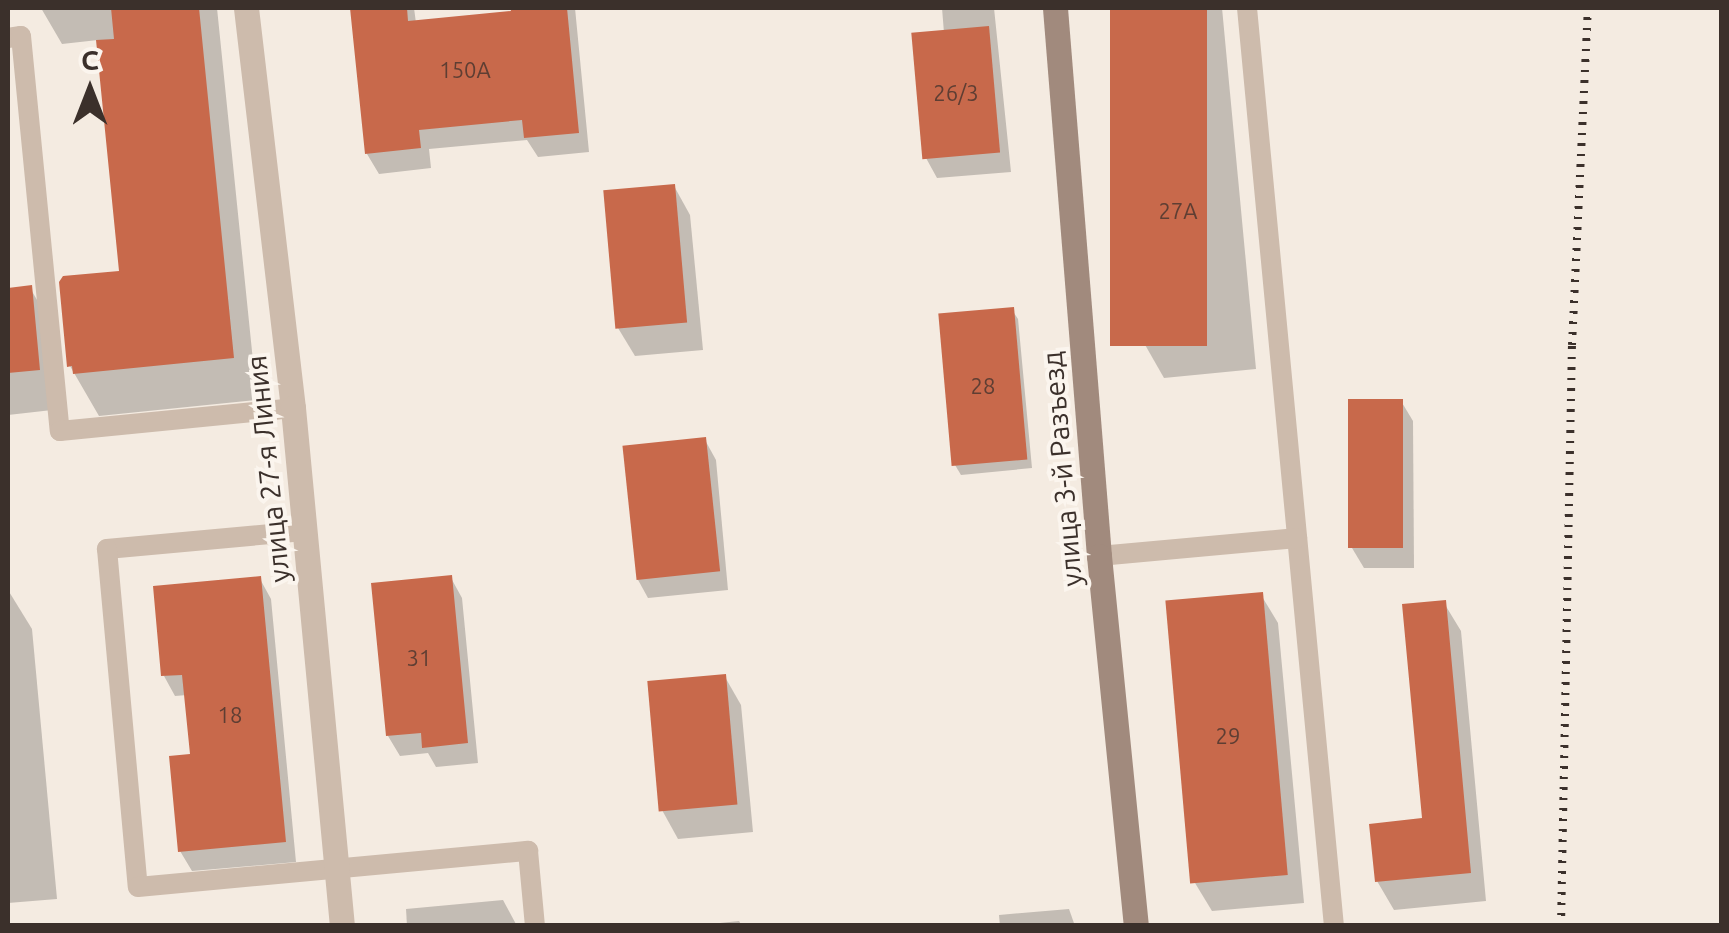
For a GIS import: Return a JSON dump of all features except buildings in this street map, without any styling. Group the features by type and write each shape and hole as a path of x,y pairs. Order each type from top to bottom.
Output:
{"main road":[{"name":"улица 3-й Разъезд","path":"1055,8 1099,556 1136,926"}],"street":[{"name":"улица 27-я Линия","path":"246,8 293,408 342,926"}],"lane":[{"path":"1247,8 1334,926"},
{"path":"8,38 21,36 60,431 293,408"},
{"path":"304,530 107,549 138,887 528,850 535,926"},
{"path":"1099,556 1297,538"}],"railway":[{"path":"1561,926 1572,345 1588,8"}]}
